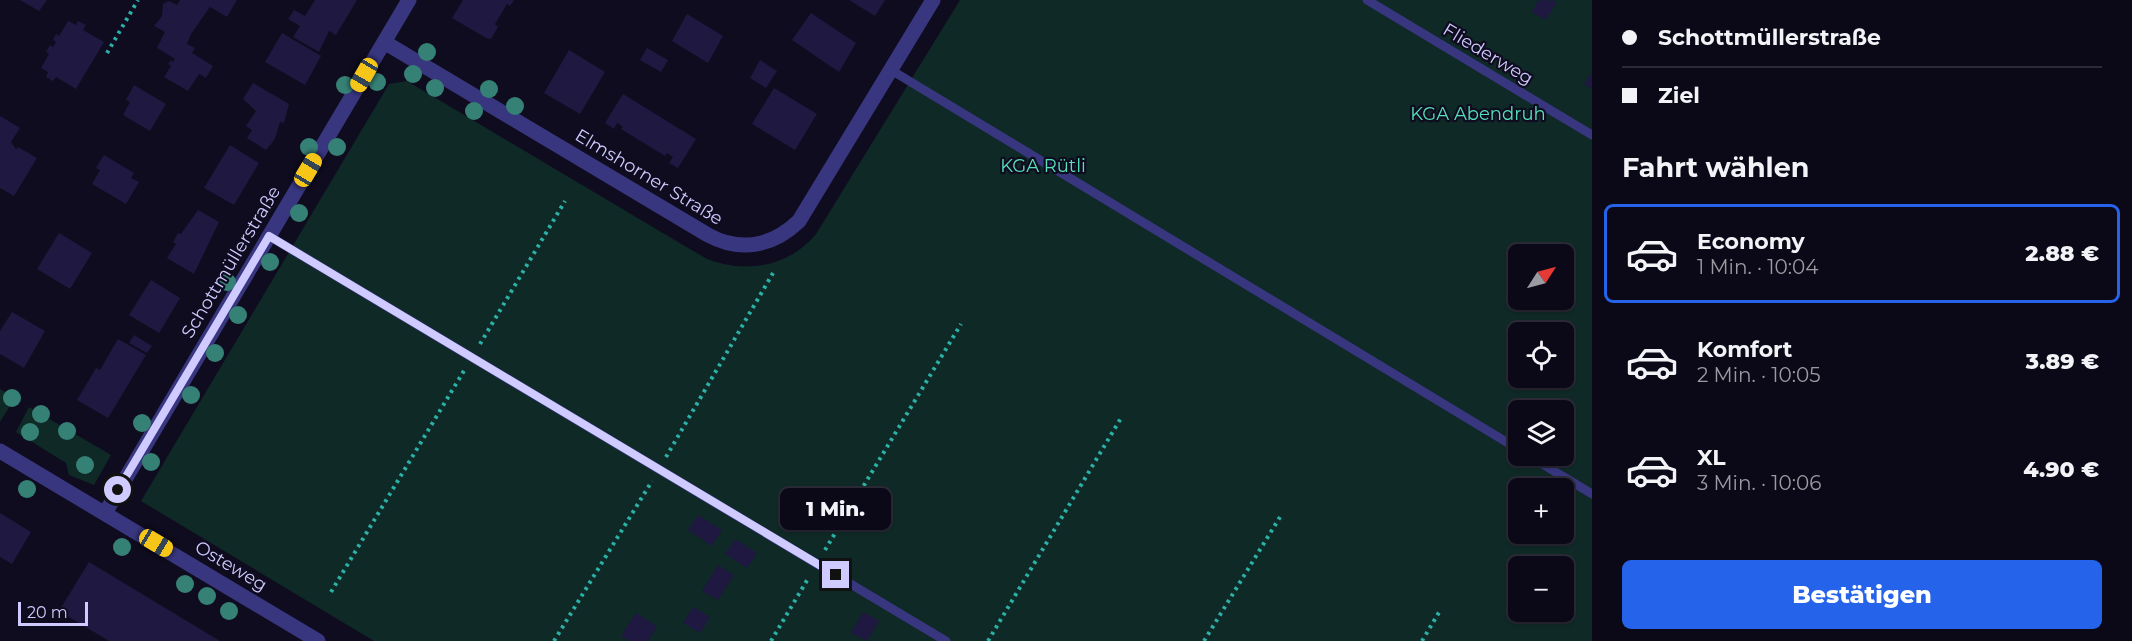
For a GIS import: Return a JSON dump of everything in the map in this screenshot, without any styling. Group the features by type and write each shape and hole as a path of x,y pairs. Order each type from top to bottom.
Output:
{"street":[{"name":"Schottmüllerstraße","path":"105,513 409,0"},
{"name":"Elmshorner Straße","path":"384,42 708,236 743,246 769,242 781,237 799,221 933,0"},
{"name":"Osteweg","path":"0,451 318,641"}],"lane":[{"name":"Fliederweg","path":"1367,0 1592,135"},
{"path":"891,70 1508,443"},
{"path":"269,236 946,641"},
{"path":"1546,466 1592,494"}],"path":[{"path":"107,53 138,0"},
{"path":"331,592 565,201"},
{"path":"771,641 961,324"},
{"path":"988,641 1121,418"},
{"path":"1204,641 1280,517"},
{"path":"1422,641 1441,609"}],"green space":[{"path":"960,0 1592,0 1592,641 374,641 141,501 389,84 407,81 705,258 734,266 764,265 779,261 805,245 816,234"},
{"path":"0,389 15,398 0,422"},
{"path":"29,407 111,455 94,485 69,475 66,463 16,432"}],"building":[{"path":"20,0 47,0 39,11"},
{"path":"180,0 237,0 227,17 210,7 191,34 187,44 195,48 192,53 213,66 206,78 199,74 188,91 164,77 171,66 168,64 175,59 157,48 165,32 154,26 162,16 163,4 169,1 177,5"},
{"path":"315,0 357,0 336,35 329,31 319,52 293,37 300,26 288,19 294,10 305,16"},
{"path":"463,0 514,0 510,6 507,4 495,24 498,27 491,39 452,18"},
{"path":"849,0 885,0 875,16"},
{"path":"1539,0 1557,1 1546,20 1532,12"},
{"path":"811,13 856,43 839,72 792,40"},
{"path":"687,14 723,36 708,63 672,41"},
{"path":"68,21 76,25 78,21 86,25 83,30 104,42 76,89 56,77 53,81 46,77 48,72 41,68 49,54 46,52 50,45 53,47 56,42 53,40 56,34 59,36"},
{"path":"282,33 321,56 305,85 265,62"},
{"path":"647,48 668,60 661,72 640,60"},
{"path":"569,50 605,72 580,114 544,93"},
{"path":"760,60 777,71 766,88 750,78"},
{"path":"1592,72 1592,89 1584,84"},
{"path":"253,83 289,104 284,123 280,122 275,139 266,150 247,138 252,130 246,126 256,111 243,99"},
{"path":"134,85 166,104 150,131 123,115 130,102 126,100"},
{"path":"774,88 817,114 795,150 752,124"},
{"path":"623,94 696,139 678,168 669,163 673,157 667,153 665,156 621,129 623,127 617,123 614,129 605,123"},
{"path":"0,116 20,128 11,142 16,149 18,147 37,158 14,196 0,188"},
{"path":"230,145 259,163 234,205 204,188"},
{"path":"104,155 134,173 131,178 139,182 126,204 92,184 100,170 96,168"},
{"path":"198,210 219,222 194,274 167,258 176,244 173,242 178,233 181,234"},
{"path":"59,233 92,253 70,289 37,269"},
{"path":"151,280 180,298 159,333 129,315"},
{"path":"12,312 45,331 24,368 0,354 0,331"},
{"path":"134,335 152,346 147,353 129,343"},
{"path":"118,339 146,355 108,418 77,400 96,368 100,370"},
{"path":"0,513 31,532 12,564 0,557"},
{"path":"698,515 722,530 712,546 688,530"},
{"path":"735,539 757,553 747,568 725,554"},
{"path":"89,562 220,641 109,641 59,611"},
{"path":"718,565 734,575 718,600 702,591"},
{"path":"693,607 710,617 700,633 683,623"},
{"path":"863,612 879,621 867,641 851,633"},
{"path":"636,613 657,626 648,641 629,641 621,636"}],"route":[{"path":"118,490 269,236 836,575"}],"park label":[{"name":"KGA Abendruh","path":"1478,114"},
{"name":"KGA Rütli","path":"1043,166"}]}
